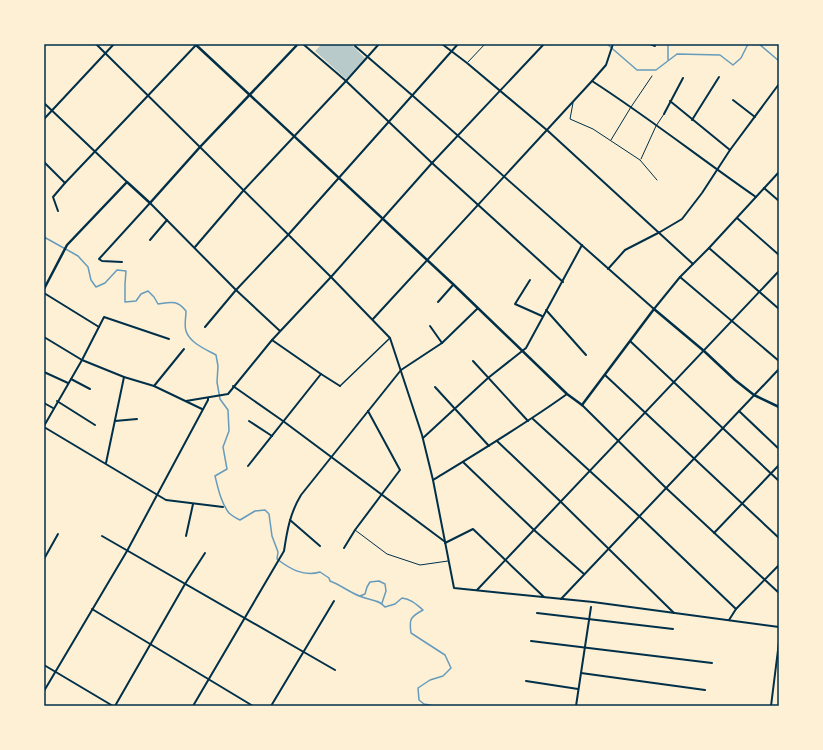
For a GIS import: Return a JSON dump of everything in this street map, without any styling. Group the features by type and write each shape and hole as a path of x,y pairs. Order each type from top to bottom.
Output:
{"main road":[{"path":"196,44 295,136 338,179 524,351 567,394 582,405 654,309 754,395 779,407"},
{"path":"44,289 67,245 126,182 150,203 200,146 298,44"}],"street":[{"path":"96,44 331,276 390,338 423,438 433,480 454,588 561,599 779,627"},
{"path":"44,119 114,44"},
{"path":"58,211 53,197 65,182 95,153 196,44"},
{"path":"304,44 562,282"},
{"path":"195,247 244,191 346,82 379,44"},
{"path":"442,44 548,131 660,232 693,264"},
{"path":"205,327 236,290 288,235 458,44"},
{"path":"186,401 228,394 233,386 280,331 432,163 544,44"},
{"path":"373,319 573,103 606,65 613,44"},
{"path":"650,44 655,46"},
{"path":"355,46 654,309 680,277 709,248 779,172"},
{"path":"692,120 719,77"},
{"path":"664,114 683,78"},
{"path":"592,81 632,106 656,126 756,197"},
{"path":"608,269 625,250 682,219 702,193 730,150 756,117 779,84"},
{"path":"733,100 756,117"},
{"path":"670,101 730,150"},
{"path":"44,103 126,182"},
{"path":"44,162 65,182"},
{"path":"764,188 779,202"},
{"path":"122,262 102,261 99,259 150,203 236,290 280,331"},
{"path":"737,218 779,255"},
{"path":"150,240 168,220"},
{"path":"423,438 488,378 524,351 582,245"},
{"path":"709,248 779,309"},
{"path":"477,590 779,271"},
{"path":"680,277 779,361"},
{"path":"530,280 515,304 542,316"},
{"path":"438,302 454,285"},
{"path":"44,293 99,327"},
{"path":"193,706 284,551 290,520 294,507 301,495 401,370 442,343 478,308"},
{"path":"546,310 586,355"},
{"path":"169,338 104,317 82,360 57,401 44,426 166,500 223,507"},
{"path":"430,326 442,343"},
{"path":"44,337 82,360 124,377 154,386 202,409"},
{"path":"272,340 340,386 390,338"},
{"path":"629,341 779,481"},
{"path":"154,386 184,349"},
{"path":"472,361 528,421"},
{"path":"561,599 779,369"},
{"path":"44,372 68,383"},
{"path":"248,466 321,374"},
{"path":"605,375 779,538"},
{"path":"106,463 124,377"},
{"path":"71,379 90,389"},
{"path":"233,386 283,421 445,542"},
{"path":"435,387 489,446"},
{"path":"433,480 533,419 567,394"},
{"path":"44,691 127,551 209,398"},
{"path":"57,401 95,425"},
{"path":"44,403 54,408"},
{"path":"582,405 666,488 779,593"},
{"path":"344,548 355,530 400,470 368,411"},
{"path":"739,411 779,449"},
{"path":"115,421 137,419"},
{"path":"533,419 639,516 736,609"},
{"path":"249,421 272,436"},
{"path":"497,442 609,548 674,614"},
{"path":"463,462 534,530 584,574"},
{"path":"714,533 779,465"},
{"path":"186,536 193,504"},
{"path":"290,520 320,546"},
{"path":"445,542 473,529 545,598"},
{"path":"44,559 58,534"},
{"path":"102,536 335,670"},
{"path":"44,665 114,706 185,584 205,553"},
{"path":"729,620 736,609 779,566"},
{"path":"271,706 334,601"},
{"path":"576,706 591,607"},
{"path":"92,609 253,706"},
{"path":"537,613 673,629"},
{"path":"531,641 712,663"},
{"path":"770,706 779,642"},
{"path":"581,673 705,690"},
{"path":"526,681 579,689"}],"lane":[{"path":"467,63 485,44"},
{"path":"611,141 652,76"},
{"path":"573,103 570,119 593,129 640,160 657,180"},
{"path":"640,160 656,126 664,114"},
{"path":"355,530 388,554 420,565 449,561"}],"shaded area":[{"path":"322,44 351,44 365,58 346,79 315,51"}],"waterway":[{"path":"607,44 637,70 656,70 677,54 720,55 733,65 741,58 748,44"},
{"path":"668,44 668,60"},
{"path":"759,44 779,61"},
{"path":"44,237 78,256 88,267 91,280 96,287 105,283 117,270 126,271 125,302 136,301 141,294 148,291 158,304 177,303 183,307 186,311 185,327 188,335 198,345 216,355 218,366 217,382 220,399 228,410 229,431 223,447 227,469 215,476 220,495 226,509 231,515 240,520 255,511 265,510 269,514 272,536 278,552 277,559 292,569 303,573 320,572 329,578 330,581 358,595 378,602 385,607 395,604 402,598 411,601 423,610 411,619 411,633 445,655 451,668 443,676 430,680 418,688 419,700 424,704 431,706"},
{"path":"360,596 365,594 370,582 379,581 385,584 386,591 382,603"}]}
